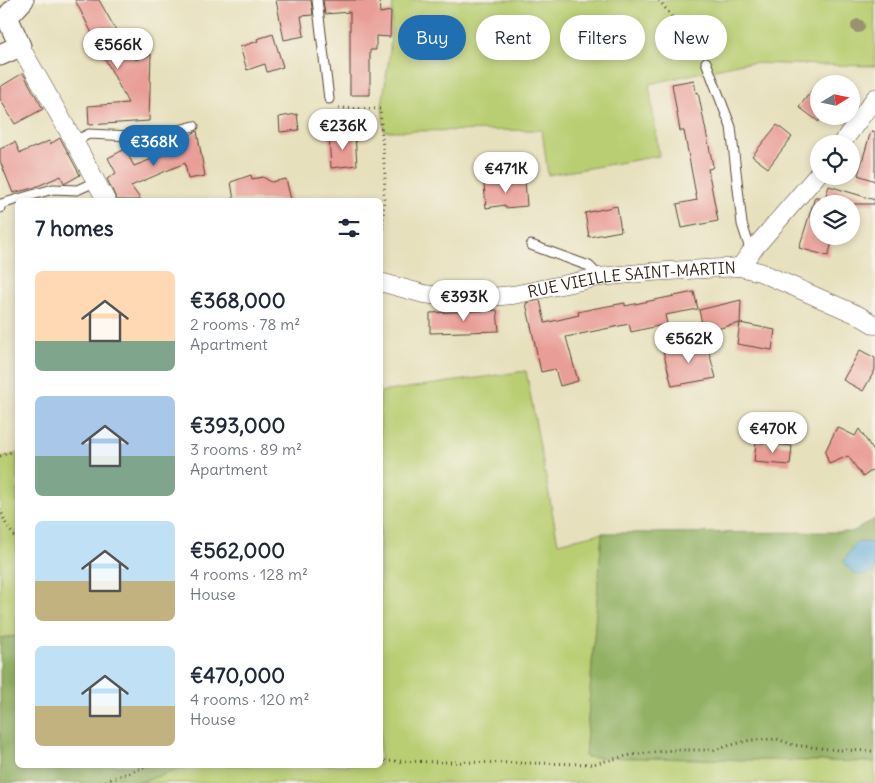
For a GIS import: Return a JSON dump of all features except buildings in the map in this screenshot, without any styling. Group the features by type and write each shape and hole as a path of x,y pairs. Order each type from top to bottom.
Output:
{"street":[{"path":"23,0 3,13 105,198"},
{"path":"0,55 20,46"},
{"path":"848,135 875,98"},
{"path":"740,268 751,252 810,183"},
{"name":"RUE VIEILLE SAINT-MARTIN","path":"383,283 424,294 455,298 513,295 600,277 740,268 760,272 858,315 875,325"}],"lane":[{"path":"317,0 329,99"},
{"path":"706,62 731,127 742,224 751,252"},
{"path":"74,141 89,134 152,137 194,126"},
{"path":"22,198 53,189 77,190 96,182"},
{"path":"0,208 1,204 15,200"},
{"path":"531,245 589,266 600,277"}],"path":[{"path":"659,0 706,62"},
{"path":"329,99 339,108 380,109 385,175 383,218"},
{"path":"0,456 15,451"},
{"path":"0,509 6,524 15,538"},
{"path":"383,761 593,764 631,755 672,750 713,750 750,740 777,739 793,744 838,750 875,751"},
{"path":"101,783 142,768"}],"green space":[{"path":"393,0 875,0 875,66 742,63 649,84 659,156 548,175 542,130 384,131 382,106 390,50"},
{"path":"526,371 558,543 602,533 585,757 875,762 875,783 137,783 184,768 383,768 383,392"},
{"path":"15,454 15,636 0,638 0,459"},
{"path":"875,519 875,762 585,757 602,533 852,532"},
{"path":"15,636 15,768 184,768 137,783 0,783 0,638"}],"water":[{"path":"855,543 875,543 875,572 860,575 850,570 844,561"}]}
